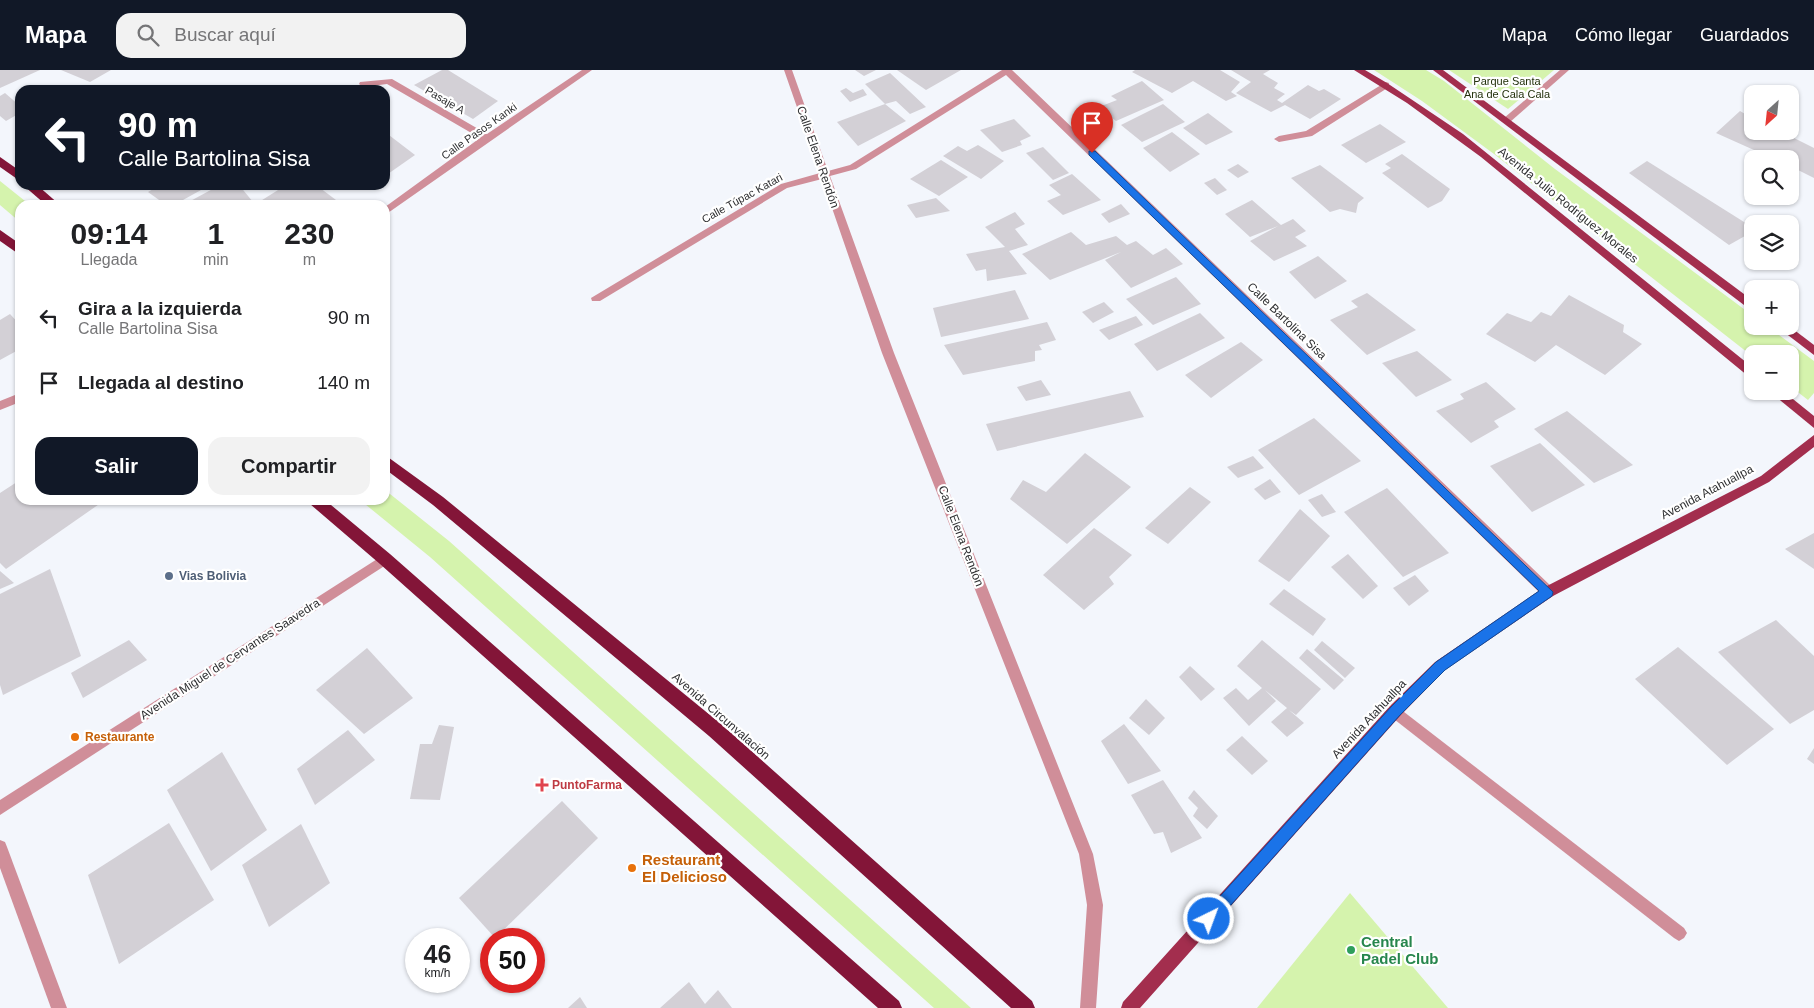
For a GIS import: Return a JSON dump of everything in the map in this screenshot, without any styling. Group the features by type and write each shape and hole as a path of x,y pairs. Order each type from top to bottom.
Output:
{"highway":[{"path":"0,161 15,173"},
{"path":"36,190 48,200"},
{"path":"0,234 15,247"},
{"name":"Avenida Circunvalación","path":"390,465 438,501 715,730 1025,1008"},
{"path":"321,505 385,559 892,1008"}],"main road":[{"name":"Avenida Julio Rodríguez Morales","path":"1358,70 1386,85 1440,122 1514,178 1744,366"},
{"path":"1437,70 1507,120 1744,299"},
{"path":"1793,335 1814,350"},
{"path":"1786,400 1814,423"},
{"name":"Avenida Atahuallpa","path":"1129,1008 1395,711 1440,666 1548,592 1765,479 1789,462 1814,440"}],"street":[{"name":"Calle Pasos Kanki","path":"390,208 487,138 588,70"},
{"name":"Calle Elena Rendón","path":"788,70 888,353 1086,854 1095,905 1088,1008"},
{"name":"Calle Túpac Katari","path":"596,298 784,186 853,168 1007,70"},
{"name":"Calle Bartolina Sisa","path":"1007,70 1548,592"},
{"path":"1507,120 1564,70"},
{"name":"Pasaje A","path":"363,84 389,81 487,138"},
{"path":"1279,139 1309,134 1386,85"},
{"path":"0,406 15,398"},
{"name":"Avenida Miguel de Cervantes Saavedra","path":"0,808 385,559"},
{"path":"1395,711 1679,933"},
{"path":"0,847 58,1008"}],"green space":[{"path":"1374,70 1426,70 1444,81 1555,169 1744,309 1744,335 1779,335 1793,345 1744,345 1744,350 1494,154 1422,101"},
{"name":"Parque Santa Ana de Cala Cala","path":"1449,70 1554,70 1508,109"},
{"path":"0,181 24,200 15,200 15,218 0,205"},
{"path":"1799,350 1814,361 1814,393 1808,400 1799,393"},
{"path":"390,494 449,541 971,1008 934,1008 430,557 366,505 390,505"},
{"name":"Central Padel Club","path":"1350,893 1448,1008 1257,1008"}],"building":[{"path":"0,70 40,70 0,88"},
{"path":"61,70 111,70 90,82"},
{"path":"442,70 448,70 498,101 473,119 414,85"},
{"path":"855,70 876,70 864,76"},
{"path":"897,70 961,70 926,90"},
{"path":"1135,70 1220,70 1240,82 1231,92 1237,96 1226,101 1193,81 1172,93 1132,72"},
{"path":"1231,70 1270,70 1263,74 1278,83 1274,88 1285,94 1277,100 1282,103 1308,85 1319,91 1324,89 1341,99 1310,119 1285,105 1271,112 1236,93 1251,82"},
{"path":"890,73 926,107 910,114 896,101 885,104 865,84"},
{"path":"1142,81 1164,100 1116,121 1099,107 1117,100 1111,96"},
{"path":"846,88 853,93 863,89 867,95 850,102 840,91"},
{"path":"5,93 15,102 15,116 6,121 0,116 0,96"},
{"path":"885,104 906,121 858,146 837,122"},
{"path":"1163,104 1185,122 1142,142 1121,125"},
{"path":"1740,111 1744,113 1744,140 1798,140 1814,148 1814,178 1799,170 1799,150 1754,150 1716,133"},
{"path":"1208,113 1233,132 1206,145 1183,128"},
{"path":"1014,119 1031,136 1020,141 1022,145 1002,152 980,130"},
{"path":"1380,124 1406,142 1366,163 1341,145"},
{"path":"1172,132 1200,154 1170,172 1143,148"},
{"path":"390,136 415,155 390,172"},
{"path":"978,145 1004,161 981,179 943,156 958,146 967,151"},
{"path":"1043,147 1069,173 1053,180 1026,153"},
{"path":"1402,154 1450,189 1442,201 1428,208 1382,173 1391,168 1385,164"},
{"path":"941,160 968,177 939,196 910,179"},
{"path":"1647,161 1744,222 1744,237 1729,245 1629,173"},
{"path":"1238,164 1249,172 1238,178 1227,170"},
{"path":"1320,165 1364,198 1358,203 1356,213 1340,209 1330,212 1291,178"},
{"path":"1072,174 1101,200 1063,215 1047,201 1061,195 1049,185"},
{"path":"1215,178 1227,190 1217,195 1204,183"},
{"path":"151,190 201,190 183,200 159,200 148,192"},
{"path":"211,190 243,190 251,200 192,200"},
{"path":"278,190 323,190 336,200 262,200"},
{"path":"936,198 950,211 916,218 907,205"},
{"path":"1252,200 1281,225 1293,219 1306,231 1295,237 1307,246 1274,261 1250,241 1278,226 1250,237 1225,214"},
{"path":"1121,204 1130,214 1109,223 1101,214"},
{"path":"1015,212 1025,224 1015,229 1028,245 1009,251 1027,274 987,281 986,269 976,271 966,254 1005,247 985,227"},
{"path":"1071,232 1086,245 1116,236 1127,245 1136,241 1153,255 1166,248 1183,264 1131,288 1105,260 1121,252 1050,280 1022,254"},
{"path":"1318,256 1347,281 1315,299 1289,272"},
{"path":"1176,277 1201,304 1153,325 1126,299"},
{"path":"1015,290 1029,319 941,337 933,308"},
{"path":"1367,293 1416,330 1367,355 1330,320 1358,307 1351,301"},
{"path":"1569,295 1624,325 1623,332 1642,344 1605,375 1556,345 1535,362 1486,334 1507,313 1531,322 1541,312 1551,316"},
{"path":"1104,302 1114,312 1093,323 1082,312"},
{"path":"1200,313 1225,338 1157,371 1134,344"},
{"path":"10,314 15,320 15,352 0,360 0,320"},
{"path":"1136,316 1143,325 1109,340 1099,330"},
{"path":"1047,322 1056,340 1039,345 1042,350 1035,351 1035,361 963,375 944,345"},
{"path":"1241,342 1263,360 1211,398 1185,375"},
{"path":"1417,351 1452,380 1416,397 1382,363"},
{"path":"1041,380 1051,395 1026,401 1017,387"},
{"path":"1486,382 1516,409 1494,421 1499,427 1471,443 1436,411 1464,399 1460,394"},
{"path":"1130,391 1144,417 997,451 986,424"},
{"path":"1567,411 1633,465 1594,483 1534,429"},
{"path":"1314,418 1361,461 1299,495 1258,450"},
{"path":"1540,443 1585,485 1532,512 1490,466"},
{"path":"1085,453 1131,487 1067,544 1010,499 1023,480 1046,492"},
{"path":"1253,456 1264,468 1238,478 1227,467"},
{"path":"1270,479 1281,492 1265,500 1254,489"},
{"path":"15,483 15,505 98,505 6,569 0,563 0,493"},
{"path":"1190,487 1211,502 1168,544 1145,528"},
{"path":"1387,488 1449,553 1403,577 1344,512"},
{"path":"1322,494 1336,512 1322,517 1308,500"},
{"path":"1300,509 1330,536 1289,582 1258,561"},
{"path":"1094,528 1132,555 1109,577 1114,584 1084,610 1043,575"},
{"path":"1814,533 1814,569 1785,549"},
{"path":"1348,554 1378,586 1363,599 1331,567"},
{"path":"50,569 81,656 3,695 0,685 0,594"},
{"path":"0,571 14,583 0,589"},
{"path":"1415,575 1429,591 1409,606 1393,588"},
{"path":"1284,589 1326,619 1313,636 1269,604"},
{"path":"1776,620 1814,656 1814,710 1790,724 1718,652"},
{"path":"129,640 147,660 83,698 71,673"},
{"path":"1262,640 1321,689 1296,715 1289,710 1304,723 1287,737 1271,722 1287,708 1265,690 1276,701 1249,726 1223,698 1236,688 1248,700 1262,688 1237,666"},
{"path":"1322,641 1355,668 1345,678 1314,650"},
{"path":"1678,647 1774,729 1727,765 1635,679"},
{"path":"367,648 413,698 364,734 316,690"},
{"path":"1307,649 1344,680 1334,690 1299,658"},
{"path":"1190,666 1215,689 1201,701 1179,677"},
{"path":"1146,699 1165,718 1149,735 1129,718"},
{"path":"1124,724 1161,771 1128,784 1101,741"},
{"path":"439,725 454,727 440,800 410,799 420,744 432,744"},
{"path":"348,730 375,760 315,805 297,769"},
{"path":"1242,736 1268,761 1252,775 1226,750"},
{"path":"1814,748 1814,764 1807,759"},
{"path":"222,752 267,830 211,871 167,790"},
{"path":"1163,780 1202,838 1171,853 1163,832 1154,834 1131,795"},
{"path":"1194,790 1218,816 1207,829 1193,816 1198,808 1188,798"},
{"path":"562,801 598,838 505,928 486,928 459,898"},
{"path":"169,823 214,900 119,964 88,875"},
{"path":"301,824 330,883 269,927 242,865"},
{"path":"689,982 705,1004 718,990 732,1008 660,1008"},
{"path":"580,997 587,1008 568,1008"}],"place":[{"name":"Vias Bolivia","path":"169,576"},
{"name":"Restaurante","path":"75,737"},
{"name":"PuntoFarma","path":"542,785"},
{"name":"Restaurant El Delicioso","path":"632,868"},
{"name":"Central Padel Club","path":"1351,950"}],"route":[{"path":"1092,153 1548,592 1440,666 1395,711 1209,919"}]}
